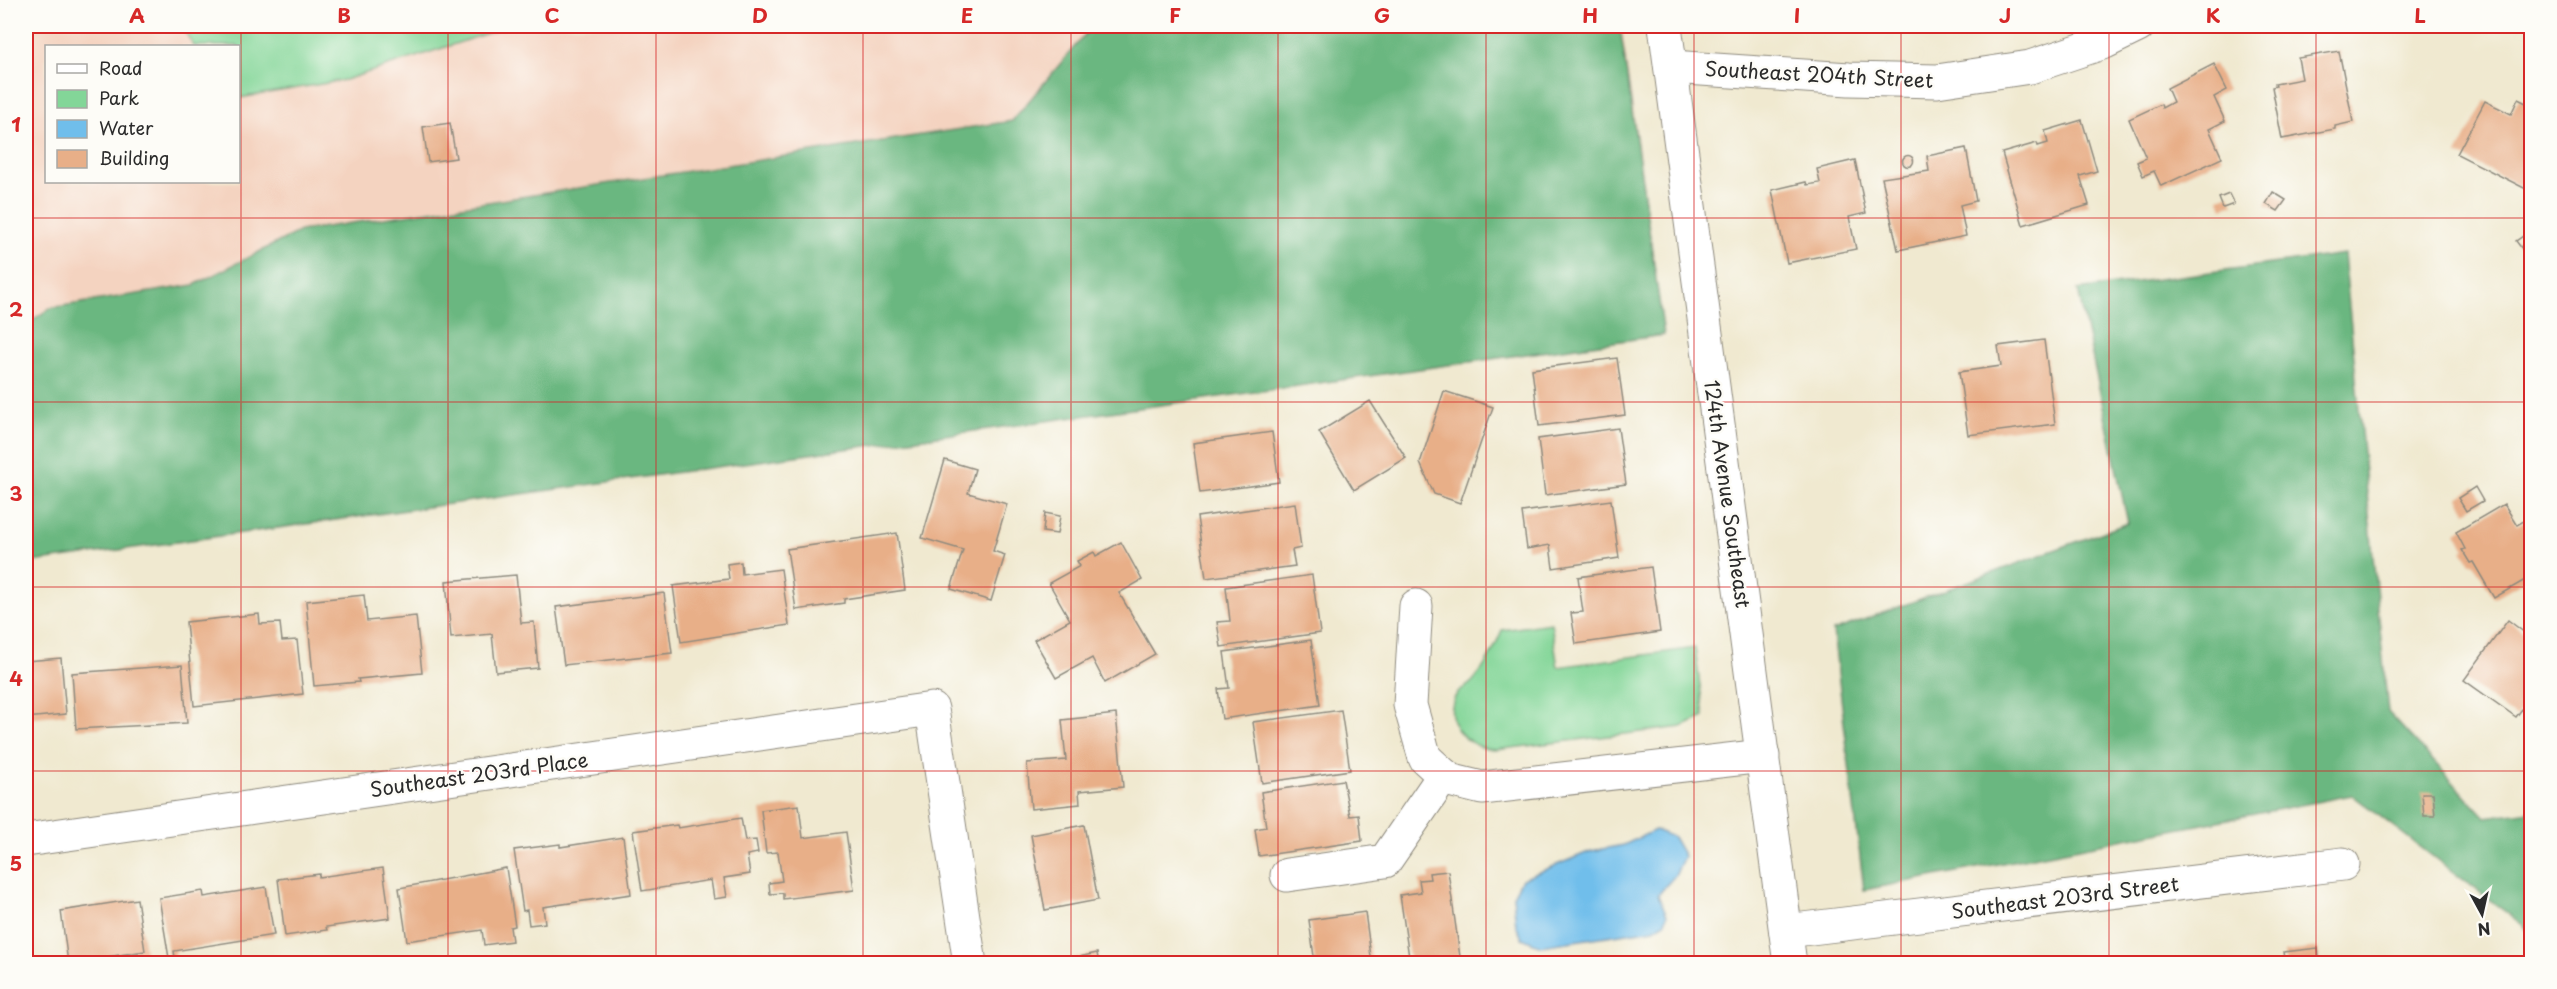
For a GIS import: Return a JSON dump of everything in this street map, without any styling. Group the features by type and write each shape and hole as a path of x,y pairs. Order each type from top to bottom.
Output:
{"street":[{"name":"124th Avenue Southeast","path":"1665,26 1791,963"},
{"name":"Southeast 204th Street","path":"1671,67 1849,79 1937,81 2030,67 2105,42 2138,26"},
{"path":"1416,606 1410,705 1425,758 1449,780 1482,788 1763,756"},
{"name":"Southeast 203rd Place","path":"26,840 932,709 970,963"},
{"path":"1287,875 1385,861 1444,775"},
{"name":"Southeast 203rd Street","path":"1786,931 2343,864"}],"shaded area":[{"path":"26,26 1622,26 1664,335 26,563"}],"green space":[{"path":"181,26 510,26 345,80 240,98 240,45 193,45"},
{"path":"1092,26 1620,26 1664,335 26,563 26,325 50,308 194,285 300,231 1012,121"},
{"path":"2344,254 2388,712 2485,817 2531,811 2531,935 2524,926 2352,795 1864,890 1833,631 2128,523 2078,290"},
{"path":"1551,623 1558,667 1695,648 1704,717 1682,727 1495,750 1476,745 1468,740 1455,726 1452,717 1455,697 1472,682 1481,670 1502,630"}],"water":[{"path":"1655,830 1673,837 1684,856 1676,874 1658,895 1667,915 1665,922 1654,929 1541,946 1522,938 1516,925 1513,896 1522,879 1591,851 1624,845"}],"building":[{"path":"2339,51 2353,122 2335,126 2335,129 2282,139 2272,87 2276,86 2275,84 2302,79 2298,58"},
{"path":"2214,64 2227,90 2214,97 2225,121 2209,129 2222,158 2161,186 2154,171 2143,176 2137,162 2146,158 2129,119 2161,104 2162,108 2173,102 2167,88"},
{"path":"2518,99 2532,106 2532,178 2526,189 2457,154 2485,101 2511,114"},
{"path":"2082,120 2097,171 2080,176 2089,205 2023,225 2002,153 2037,143 2038,146 2048,143 2045,131"},
{"path":"450,123 456,158 428,162 423,127"},
{"path":"1966,148 1976,201 1960,205 1966,236 1898,250 1882,178 1929,171 1927,156"},
{"path":"1908,156 1912,157 1912,165 1908,166 1904,165 1903,161 1904,157"},
{"path":"1855,160 1866,213 1849,217 1856,249 1787,263 1772,190 1806,182 1807,185 1820,183 1817,169"},
{"path":"2273,192 2286,200 2278,211 2266,204"},
{"path":"2229,194 2234,204 2223,208 2219,198"},
{"path":"2532,230 2532,262 2516,241"},
{"path":"2044,340 2055,424 1968,435 1959,372 2001,366 1998,346"},
{"path":"1617,358 1625,415 1539,426 1532,369"},
{"path":"1444,391 1493,407 1460,503 1434,494 1420,463"},
{"path":"1370,401 1406,458 1354,490 1319,432"},
{"path":"1618,428 1626,484 1545,495 1538,439"},
{"path":"1272,432 1279,482 1200,493 1193,443"},
{"path":"945,460 975,469 968,493 1007,504 993,551 1005,555 991,601 951,589 963,550 922,538"},
{"path":"2475,487 2483,501 2466,511 2458,498"},
{"path":"1611,500 1619,558 1553,568 1550,545 1527,549 1522,512"},
{"path":"1295,503 1301,548 1292,550 1295,566 1206,578 1197,517"},
{"path":"2504,504 2517,525 2529,518 2532,522 2532,576 2494,598 2473,562 2470,563 2462,550 2465,549 2456,532"},
{"path":"1045,513 1060,516 1057,534 1043,532"},
{"path":"897,533 905,590 844,599 844,603 796,610 787,549"},
{"path":"1121,542 1142,580 1119,593 1155,654 1105,683 1092,658 1056,678 1034,640 1070,620 1049,583 1080,566 1077,561 1094,552 1096,556"},
{"path":"741,562 742,574 781,569 789,625 681,642 673,586 729,579 727,564"},
{"path":"1651,567 1660,632 1576,644 1571,613 1583,612 1578,577"},
{"path":"516,575 521,623 534,622 538,668 496,672 492,634 451,638 446,581"},
{"path":"1312,575 1320,633 1221,647 1217,622 1230,621 1226,587"},
{"path":"664,593 672,653 564,665 556,607"},
{"path":"364,595 367,621 416,616 422,673 314,686 306,601"},
{"path":"259,614 260,624 280,623 282,641 297,640 303,694 194,706 186,622"},
{"path":"2508,620 2525,633 2532,624 2532,696 2516,717 2464,680"},
{"path":"1311,640 1320,705 1222,719 1218,689 1229,688 1224,652"},
{"path":"61,658 66,714 26,718 26,661"},
{"path":"182,665 187,723 76,729 72,673"},
{"path":"1341,710 1350,770 1262,783 1253,722"},
{"path":"1116,714 1123,787 1079,791 1080,804 1031,809 1027,763 1066,760 1062,720"},
{"path":"1343,780 1350,816 1359,815 1362,841 1259,856 1255,829 1266,827 1261,792"},
{"path":"2422,793 2433,793 2435,816 2424,816"},
{"path":"799,805 803,838 846,832 854,890 783,899 783,893 770,894 769,883 782,881 778,852 766,853 761,810"},
{"path":"741,818 745,841 756,840 758,853 747,855 750,874 724,878 727,897 714,899 711,880 642,891 633,831 677,825 678,828"},
{"path":"1084,825 1098,900 1045,910 1031,835"},
{"path":"623,837 631,894 543,907 545,923 529,925 527,910 523,911 514,850 560,844 560,847"},
{"path":"383,868 390,918 326,927 327,930 285,936 278,879 319,874 319,877"},
{"path":"506,868 515,926 510,927 512,941 484,945 482,930 407,941 399,888"},
{"path":"1448,871 1461,964 1410,964 1400,895 1421,892 1419,880 1430,879 1429,873"},
{"path":"266,887 274,935 174,951 176,964 170,964 159,898 203,891 204,897"},
{"path":"137,899 145,951 68,963 61,911"},
{"path":"1365,912 1372,964 1315,964 1309,920"},
{"path":"2318,948 2320,964 2286,964 2284,952"},
{"path":"1097,953 1099,964 1052,964 1052,963"}]}
